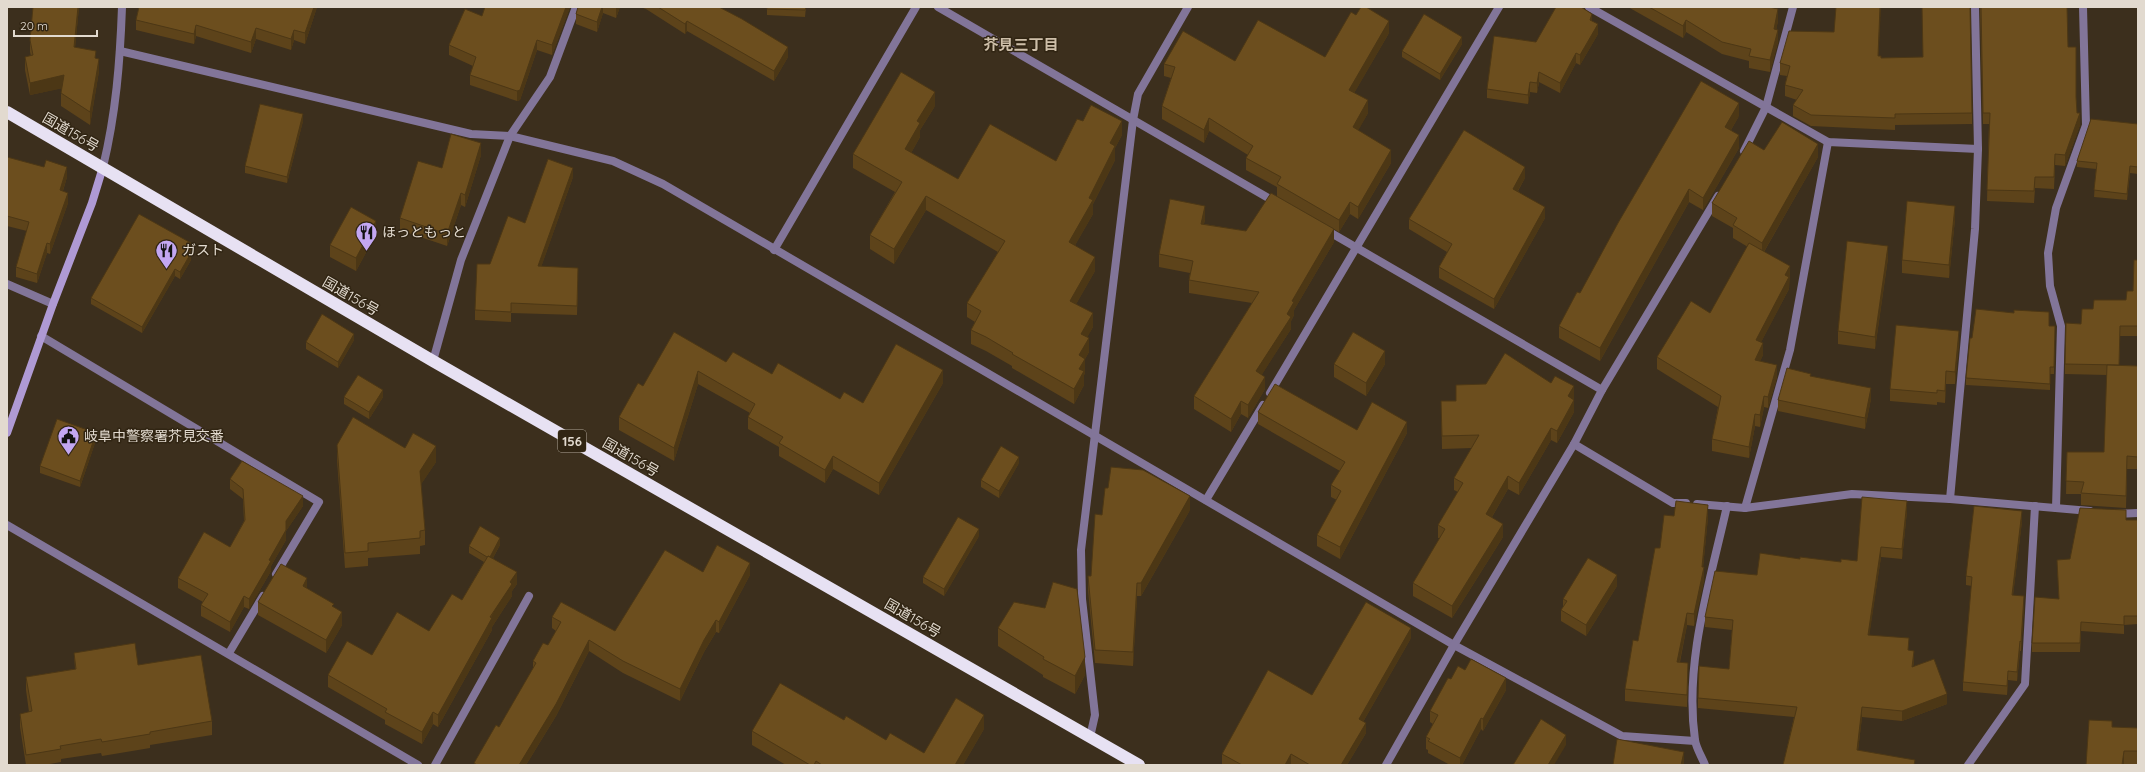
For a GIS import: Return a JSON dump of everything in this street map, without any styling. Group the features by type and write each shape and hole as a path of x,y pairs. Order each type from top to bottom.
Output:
{"highway":[{"name":"国道156号","path":"7,112 433,361 1139,765"}],"street":[{"path":"7,433 41,336 92,203 103,167 113,124 120,51 122,7"},
{"path":"433,361 461,260 510,136 550,77 576,7"},
{"path":"774,250 916,7"},
{"path":"938,7 1282,205"},
{"path":"1090,736 1095,715 1082,599 1080,550 1133,120 1138,94 1188,7"},
{"path":"1206,500 1499,7"},
{"path":"1589,7 1828,142 1978,149"},
{"path":"1739,161 1766,107 1793,7"},
{"path":"1950,499 1975,230 1978,149 1975,7"},
{"path":"2056,508 2061,326 2050,286 2048,253 2056,208 2086,125 2083,7"},
{"path":"120,51 472,134 510,136 613,161 663,184 1454,645 1622,736 1695,741"},
{"path":"1746,508 1790,350 1828,142"},
{"path":"1386,765 1454,645 1574,444 1602,390 1723,188"},
{"path":"1316,225 1602,390"},
{"path":"7,284 53,304"},
{"path":"41,336 319,502 229,653"},
{"path":"1574,444 1673,503 1746,508 1852,494 1950,499 2104,513 2138,513"},
{"path":"1705,765 1695,741 1692,688 1698,633 1727,506"},
{"path":"1968,765 2026,684 2035,506"},
{"path":"7,525 229,653 418,765"},
{"path":"435,765 529,596"}],"building":[{"path":"33,7 78,7 74,47 96,51 95,58 99,59 90,112 61,93 64,75 30,83 25,57 33,55 30,40"},
{"path":"139,7 314,7 305,33 294,30 291,39 256,28 251,42 196,25 194,34 136,20"},
{"path":"485,7 566,7 552,45 537,40 520,90 517,91 470,75 476,57 449,45 465,9 482,16"},
{"path":"578,7 602,7 597,22 576,14"},
{"path":"658,7 719,7 788,47 774,71 687,21 685,24"},
{"path":"767,7 806,7 805,10 767,9"},
{"path":"1361,7 1366,7 1389,21 1349,90 1368,100 1353,127 1391,150 1358,207 1350,202 1339,220 1277,184 1281,177 1246,158 1253,146 1209,118 1204,130 1162,106 1175,67 1164,64 1183,31 1235,61 1258,20 1325,57 1351,12 1356,15"},
{"path":"1556,7 1581,7 1592,14 1590,20 1598,24 1580,55 1576,53 1560,83 1539,72 1537,83 1530,82 1528,95 1487,89 1494,36 1536,42"},
{"path":"1649,7 1769,7 1778,9 1774,29 1778,30 1770,60 1749,56 1751,49 1722,42 1686,20 1683,26"},
{"path":"1836,7 1880,7 1878,56 1881,56 1881,58 1923,57 1922,7 1970,7 1972,113 1895,114 1895,118 1811,115 1793,105 1803,90 1785,85 1790,66 1780,63 1789,31 1834,32"},
{"path":"1981,7 2067,7 2068,47 2076,47 2076,97 2077,113 2080,113 2065,155 2055,154 2054,177 2035,177 2034,191 1987,190 1990,113 1983,113"},
{"path":"1424,14 1462,37 1440,74 1402,51"},
{"path":"901,72 935,92 917,121 920,123 905,149 958,179 990,124 1056,161 1077,119 1083,121 1091,105 1122,121 1110,143 1115,146 1089,198 1093,200 1069,242 1095,257 1070,301 1093,313 1081,334 1089,338 1079,355 1085,359 1079,369 1084,371 1074,389 1012,354 1013,353 986,337 971,330 981,311 967,303 1005,241 926,196 894,249 870,235 902,182 853,154"},
{"path":"1701,81 1739,103 1725,127 1739,135 1703,198 1689,189 1600,348 1559,326 1577,292 1580,293 1618,223"},
{"path":"260,104 303,114 287,177 245,166"},
{"path":"2091,119 2138,124 2138,167 2130,166 2127,194 2094,190 2097,163 2077,161"},
{"path":"1782,122 1818,144 1762,243 1733,225 1737,218 1712,203 1749,141 1764,150"},
{"path":"1464,130 1525,167 1513,189 1545,207 1494,299 1439,267 1452,244 1409,219"},
{"path":"451,134 481,143 465,195 461,193 447,234 400,218 418,161 442,168"},
{"path":"7,157 44,167 46,160 67,167 60,190 68,193 50,244 47,243 37,274 16,267 29,222 7,216"},
{"path":"548,159 573,168 538,266 578,268 577,306 511,303 511,312 475,310 477,264 490,264 508,216 525,223"},
{"path":"1271,193 1334,229 1292,301 1294,302 1287,314 1291,317 1256,371 1265,377 1248,405 1241,401 1231,419 1194,396 1259,292 1189,280 1193,261 1159,254 1170,199 1205,206 1201,224 1246,231"},
{"path":"1907,201 1955,206 1949,265 1902,260"},
{"path":"351,207 376,221 356,258 330,245"},
{"path":"139,214 191,243 186,251 191,253 180,272 175,269 142,327 91,298"},
{"path":"1847,241 1888,246 1875,337 1838,331"},
{"path":"1749,243 1790,266 1785,275 1789,277 1756,340 1763,343 1755,360 1777,365 1768,397 1764,396 1760,415 1755,414 1749,447 1712,439 1721,396 1657,357 1691,301 1710,313"},
{"path":"2134,260 2138,260 2138,326 2120,326 2119,365 2065,364 2066,323 2081,324 2082,309 2093,309 2094,300 2126,300 2127,291 2133,291"},
{"path":"1976,309 2014,313 2014,310 2049,312 2049,326 2055,326 2054,367 2050,367 2050,384 1966,378 1970,338 1972,338"},
{"path":"322,314 354,334 338,362 306,342"},
{"path":"1896,325 1959,331 1955,372 1946,371 1945,391 1937,390 1937,393 1890,389"},
{"path":"674,332 726,362 733,352 772,374 778,363 840,399 844,392 863,403 896,344 943,370 879,483 833,456 825,470 779,443 783,437 748,417 755,404 698,371 674,448 619,417 638,383 643,386"},
{"path":"1353,332 1385,351 1366,383 1334,364"},
{"path":"1505,353 1551,383 1555,376 1574,386 1568,396 1574,400 1557,431 1551,428 1519,483 1508,476 1486,514 1503,524 1452,606 1413,583 1445,529 1438,525 1463,483 1454,478 1479,435 1442,436 1441,401 1456,401 1456,385 1486,384"},
{"path":"2107,365 2138,366 2138,457 2127,456 2126,496 2081,493 2084,482 2066,481 2067,452 2104,452"},
{"path":"1787,368 1811,374 1810,376 1871,388 1865,418 1778,400"},
{"path":"358,375 383,390 369,412 344,397"},
{"path":"1275,384 1357,430 1372,402 1407,422 1340,547 1317,535 1341,491 1331,485 1345,462 1258,412"},
{"path":"353,417 405,448 413,433 436,446 420,471 425,530 420,531 420,538 368,543 368,551 345,553 337,445"},
{"name":"岐阜中警察署芥見交番","path":"57,419 96,433 80,481 40,466"},
{"path":"1001,446 1019,457 999,491 981,480"},
{"path":"242,461 303,496 286,521 286,530 269,560 271,561 249,599 244,596 230,622 201,605 208,594 178,578 204,532 230,547 245,520 243,489 230,479"},
{"path":"1111,467 1143,470 1190,496 1141,583 1137,583 1133,652 1095,650 1088,576 1091,576 1095,514 1102,515 1105,488 1108,488"},
{"path":"1862,497 1907,501 1902,549 1881,547 1868,635 1909,638 1908,650 1914,651 1912,667 1934,659 1947,694 1902,711 1862,707 1857,750 1915,760 1914,765 1783,765 1797,707 1698,698 1699,666 1729,669 1733,620 1705,617 1715,571 1757,575 1760,553 1800,559 1800,557 1841,562 1841,559 1857,561"},
{"path":"1676,501 1708,505 1702,567 1704,567 1694,614 1687,613 1677,662 1688,663 1687,695 1625,689 1633,640 1638,641 1655,548 1660,548 1664,515 1674,516"},
{"path":"1974,506 2022,511 2012,595 2024,596 2021,642 2020,641 2017,672 2008,671 2007,686 1963,682 1972,577 1966,576"},
{"path":"2080,508 2126,510 2126,520 2138,520 2138,616 2124,616 2124,625 2081,622 2080,643 2032,643 2035,597 2059,599 2057,560 2070,559"},
{"path":"958,517 979,529 944,589 923,577"},
{"path":"480,526 500,538 490,557 487,557 469,546"},
{"path":"717,545 750,563 719,622 716,620 704,640 680,689 623,661 589,640 556,704 519,765 477,765 474,763 496,725 499,727 536,663 533,661 543,643 548,645 561,622 552,617 561,602 615,631 665,550 703,572"},
{"path":"488,556 517,572 510,582 512,584 490,617 492,618 438,715 433,712 422,732 385,712 387,709 328,675 347,641 372,655 397,612 429,631 452,594 462,600"},
{"path":"1588,558 1617,575 1586,625 1561,610 1567,601 1563,599"},
{"path":"281,564 307,578 303,586 334,604 332,606 342,612 326,640 258,602"},
{"path":"1053,582 1077,589 1085,657 1075,676 1043,659 1044,657 998,628 1014,602 1045,608"},
{"path":"1366,602 1411,628 1359,719 1366,723 1341,765 1310,765 1291,754 1285,765 1242,765 1222,754 1268,670 1312,695"},
{"path":"135,643 138,665 201,655 212,721 102,742 101,739 60,746 61,749 26,755 20,714 32,711 26,677 76,669 74,653"},
{"path":"1471,659 1506,678 1483,719 1481,718 1460,758 1428,741 1430,739 1426,737 1438,715 1430,711 1448,678 1451,679 1458,666 1465,670"},
{"path":"780,683 844,720 846,716 886,740 890,733 924,753 956,698 984,715 955,765 822,765 816,761 814,765 810,765 752,731"},
{"path":"1541,719 1566,735 1548,765 1513,765"},
{"path":"2089,720 2112,721 2112,727 2138,728 2138,751 2124,751 2122,765 2086,765"},
{"path":"1617,739 1684,752 1681,765 1613,765"}],"place":[{"name":"ほっともっと","path":"366,252"},
{"name":"ガスト","path":"167,270"},
{"name":"岐阜中警察署芥見交番","path":"68,456"}],"district":[{"name":"芥見三丁目","path":"1021,45"}]}
